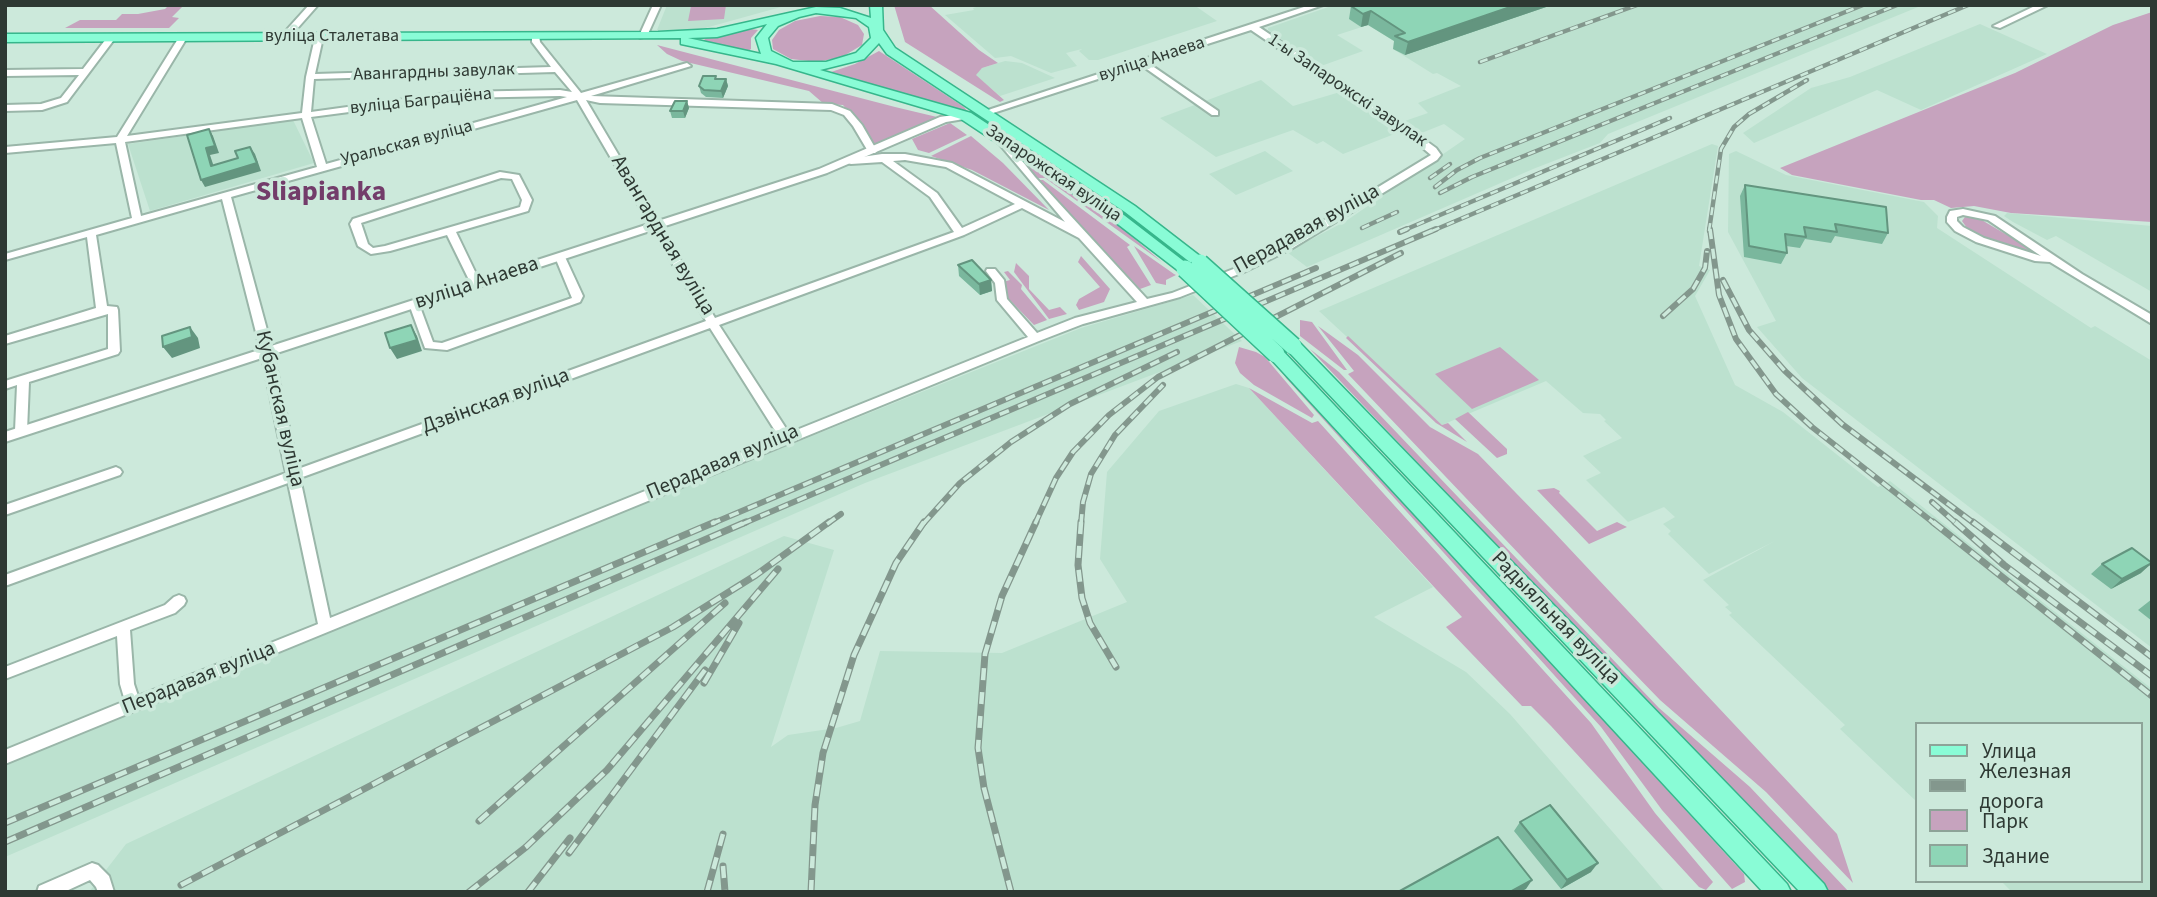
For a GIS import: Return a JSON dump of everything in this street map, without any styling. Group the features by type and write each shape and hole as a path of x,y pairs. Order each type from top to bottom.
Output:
{"main road":[{"path":"658,36 717,33 827,5"},
{"path":"658,36 786,64 827,66 850,60 867,51 878,32 876,5"},
{"name":"Запарожская вуліца","path":"800,13 828,10 851,13 868,20 891,51 1130,209 1285,350"},
{"path":"786,64 765,52 762,38 774,24 800,13"},
{"name":"вуліца Сталетава","path":"5,38 658,36"},
{"name":"Запарожская вуліца","path":"786,64 942,113 966,116 1192,266"},
{"name":"Радыяльная вуліца","path":"1285,350 1779,892"},
{"name":"Радыяльная вуліца","path":"1285,350 1816,892"}],"street":[{"path":"285,37 314,5"},
{"path":"643,36 657,5"},
{"name":"вуліца Анаева","path":"984,113 1143,64 1319,5"},
{"path":"1997,26 2044,5"},
{"name":"1-ы Запарожскі завулак","path":"1253,27 1433,150 1436,155 1434,158"},
{"path":"137,219 120,140 184,36"},
{"path":"5,108 42,107 58,103 87,72 112,37"},
{"path":"322,37 318,42 310,77 306,115 322,167"},
{"name":"Авангардная вуліца","path":"536,37 536,42 580,97 713,324 785,437"},
{"path":"1143,64 1215,113"},
{"name":"Уральская вуліца","path":"5,257 687,66"},
{"name":"Авангардны завулак","path":"310,77 558,69"},
{"path":"5,73 87,72"},
{"name":"вуліца Баграціёна","path":"5,150 120,140 456,95 561,93 580,97 837,108 858,125 877,154"},
{"name":"вуліца Анаева","path":"5,436 877,154 942,113"},
{"path":"996,135 1144,303"},
{"path":"877,154 934,195 960,233"},
{"name":"Запарожская вуліца","path":"877,154 919,158 949,165 1084,236"},
{"name":"Перадавая вуліца","path":"5,757 579,524 785,437 1035,338 1079,321 1176,295 1240,270 1287,247 1434,158"},
{"path":"500,175 516,177 527,200 524,209 450,231 371,251 363,246 355,224 370,216 500,175"},
{"name":"Кубанская вуліца","path":"225,194 267,352 325,626"},
{"path":"986,222 1024,203"},
{"path":"2051,259 2039,259 1980,240 1959,229 1952,217 1963,212 1985,215 2042,250 2051,259 2152,320"},
{"name":"Дзвінская вуліца","path":"5,581 986,222"},
{"path":"450,231 476,284"},
{"path":"91,233 102,310"},
{"path":"414,304 429,345 443,347 576,300 578,296 560,257"},
{"path":"991,271 1000,282 1002,300 1035,338"},
{"path":"5,340 102,310 113,310 114,351 5,385"},
{"path":"21,431 23,379"},
{"path":"5,510 116,472"},
{"path":"5,673 170,608 179,601"},
{"path":"123,626 127,684 134,706"},
{"path":"45,892 92,871 103,882 106,892"}],"shaded area":[{"path":"667,5 788,5 698,30 657,30"},
{"path":"982,5 1194,5 1217,21 1098,60 1089,60 1079,51 1082,49 1066,53 1077,66 1051,73 1011,56 995,58 945,15 974,10 973,8"},
{"path":"1334,5 1923,5 1608,134 1600,143 1533,169 1307,267 1287,252 1346,221 1465,139 1444,124 1419,134 1402,122 1428,113 1418,103 1461,86 1437,73 1433,74 1393,49 1402,46 1368,25 1337,35 1363,51 1321,66 1268,30"},
{"path":"1980,24 2047,54 1921,110 1877,90 1754,143 1743,133 1811,88 1850,77"},
{"path":"1005,61 1022,63 1055,78 1000,96 975,75 982,68"},
{"path":"1261,80 1293,106 1340,92 1397,133 1343,154 1323,141 1317,144 1293,130 1216,157 1160,118"},
{"path":"293,120 314,163 150,211 128,144"},
{"path":"1712,144 1718,146 1699,266 1710,270 1695,296 1735,385 1783,412 1878,487 1890,481 2152,689 2152,892 2012,892 2003,883 2143,883 2143,722 1916,722 1916,801 1840,729 1845,725 1729,615 1732,613 1725,607 1729,605 1703,580 1775,541 1709,574 1668,534 1671,531 1663,524 1675,517 1664,507 1628,522 1586,480 1601,473 1583,456 1622,438 1600,414 1583,413 1546,381 1442,425 1319,311"},
{"path":"1265,151 1293,171 1236,195 1209,174"},
{"path":"1736,151 1786,175 1924,202 1938,216 1937,228 2091,328 2095,326 2152,361 2152,648 1802,378 1757,327 1776,321 1728,232 1729,154"},
{"path":"2007,213 2152,226 2152,292 2056,236 2047,240 2013,222 2004,216"},
{"path":"1193,295 1242,341 865,483 5,857 5,760 1081,328"},
{"path":"1236,384 1249,388 1433,587 1374,617 1466,672 1510,714 1665,892 89,892 126,844 784,536 834,550 771,747 788,735 836,728 860,721 880,651 1002,653 1127,602 1100,559 1107,472 1159,411"}],"green space":[{"path":"169,5 184,5 172,17 179,18 169,28 65,28 80,20 116,20 122,14 165,9"},
{"path":"726,5 724,19 688,21 691,6"},
{"path":"894,5 929,5 979,50 998,63 982,68 976,75 1004,100 1000,102 905,42"},
{"path":"2152,12 2152,222 2011,213 1974,206 1951,208 1934,200 1921,200 1792,175 1780,168 2015,73 2113,25"},
{"path":"820,16 840,17 858,25 864,34 862,45 842,57 817,62 791,59 773,49 772,40 779,30 795,21"},
{"path":"758,30 751,38 751,49 747,52 703,41 707,37"},
{"path":"657,45 937,117 876,147 843,105 824,104 809,91 682,61 667,54"},
{"path":"879,51 968,112 828,73 855,64"},
{"path":"950,123 967,135 929,153 918,150 912,139"},
{"path":"971,136 1003,163 1049,210 972,170 931,156"},
{"path":"1027,161 1109,217 1162,262 1045,178 1036,178 1025,166"},
{"path":"1038,180 1043,180 1130,245 1127,247 1151,285 1140,289"},
{"path":"1965,217 1980,219 2029,248 2030,253 2005,247 1967,228 1962,221"},
{"path":"1134,246 1176,275 1166,280 1166,285 1156,283"},
{"path":"1081,256 1110,289 1104,302 1079,310 1076,305 1079,299 1100,287 1078,262"},
{"path":"1016,263 1029,276 1029,289 1049,310 1060,307 1067,314 1049,319 1014,272"},
{"path":"1008,271 1022,285 1021,289 1047,320 1034,325 1005,295 1003,282 1010,280 1004,272"},
{"path":"1300,320 1312,322 1347,370 1300,336"},
{"path":"1318,326 1358,355 1430,427 1478,454 1553,531 1837,834 1853,883 1766,792 1660,700 1542,578 1348,374 1354,371"},
{"path":"1348,336 1442,425 1448,423 1467,442 1436,423 1346,338"},
{"path":"1239,347 1265,357 1314,415 1312,418 1254,385 1240,373 1235,363"},
{"path":"1500,347 1539,380 1472,409 1435,374"},
{"path":"1310,349 1339,372 1659,708 1750,787 1849,892 1828,892 1799,867"},
{"path":"1271,356 1744,874 1745,882 1732,889 1662,810 1601,727 1286,378"},
{"path":"1249,388 1312,423 1318,421 1591,723 1655,813 1713,882 1706,890 1699,887 1551,726 1531,706 1522,706 1446,627 1462,617"},
{"path":"1468,412 1507,449 1507,454 1497,458 1455,419"},
{"path":"1554,488 1560,491 1597,531 1617,522 1627,527 1589,544 1537,490"}],"building":[{"path":"1516,5 1408,42 1395,36 1405,33 1371,11 1363,14 1351,6"},
{"path":"703,76 726,79 721,91 704,90 699,86"},
{"path":"675,101 687,101 683,111 670,111"},
{"path":"209,129 215,146 206,148 211,166 238,158 235,151 250,147 257,163 201,180 187,135"},
{"path":"1745,185 1886,207 1888,233 1835,224 1837,232 1804,227 1806,237 1785,234 1787,253 1749,246"},
{"path":"972,260 991,280 979,284 958,265"},
{"path":"411,325 417,340 390,348 385,333"},
{"path":"190,327 192,337 163,347 162,336"},
{"path":"2132,548 2152,563 2122,579 2102,564"},
{"path":"1550,805 1598,863 1567,880 1520,822"},
{"path":"1498,837 1532,880 1510,892 1398,892"}],"railway":[{"path":"1480,62 1637,5"},
{"path":"1435,187 1457,170 1480,158 1863,5"},
{"path":"1440,193 1472,177 1897,5"},
{"path":"1432,231 1968,5"},
{"path":"1709,231 1721,149 1734,127 1749,114 1807,80"},
{"path":"1402,231 1670,118"},
{"path":"1430,178 1450,164"},
{"path":"1362,228 1397,212"},
{"path":"1400,232 1407,229"},
{"path":"742,524 1436,229"},
{"path":"1710,229 1719,295 1736,339 1776,394 1812,427 1935,524"},
{"path":"1663,316 1693,289 1705,268 1707,251"},
{"path":"1035,524 1056,478 1073,452 1109,415 1158,377 1401,253"},
{"path":"711,524 1316,268"},
{"path":"1723,280 1749,330 1785,371 1842,424 1975,524"},
{"path":"923,524 960,483 1011,442 1070,404 1177,352"},
{"path":"1081,524 1083,502 1091,474 1115,435 1163,385"},
{"path":"1932,502 1957,524"},
{"path":"827,524 841,514"},
{"path":"5,823 715,522"},
{"path":"5,842 746,522"},
{"path":"181,885 673,627 756,575 829,522"},
{"path":"811,892 815,805 823,753 854,655 896,563 924,522"},
{"path":"1011,892 984,788 978,748 985,654 1002,596 1036,522"},
{"path":"1081,522 1078,565 1082,598 1090,623 1116,667"},
{"path":"1933,522 2152,696"},
{"path":"1955,522 2004,565 2152,676"},
{"path":"1973,522 2152,657"},
{"path":"469,892 526,847 607,770 778,569"},
{"path":"479,821 725,603"},
{"path":"704,683 739,623"},
{"path":"569,853 705,670"},
{"path":"707,892 723,834"},
{"path":"528,892 570,838"},
{"path":"723,866 725,892"}],"district":[{"name":"Sliapianka","path":"321,194"}]}
